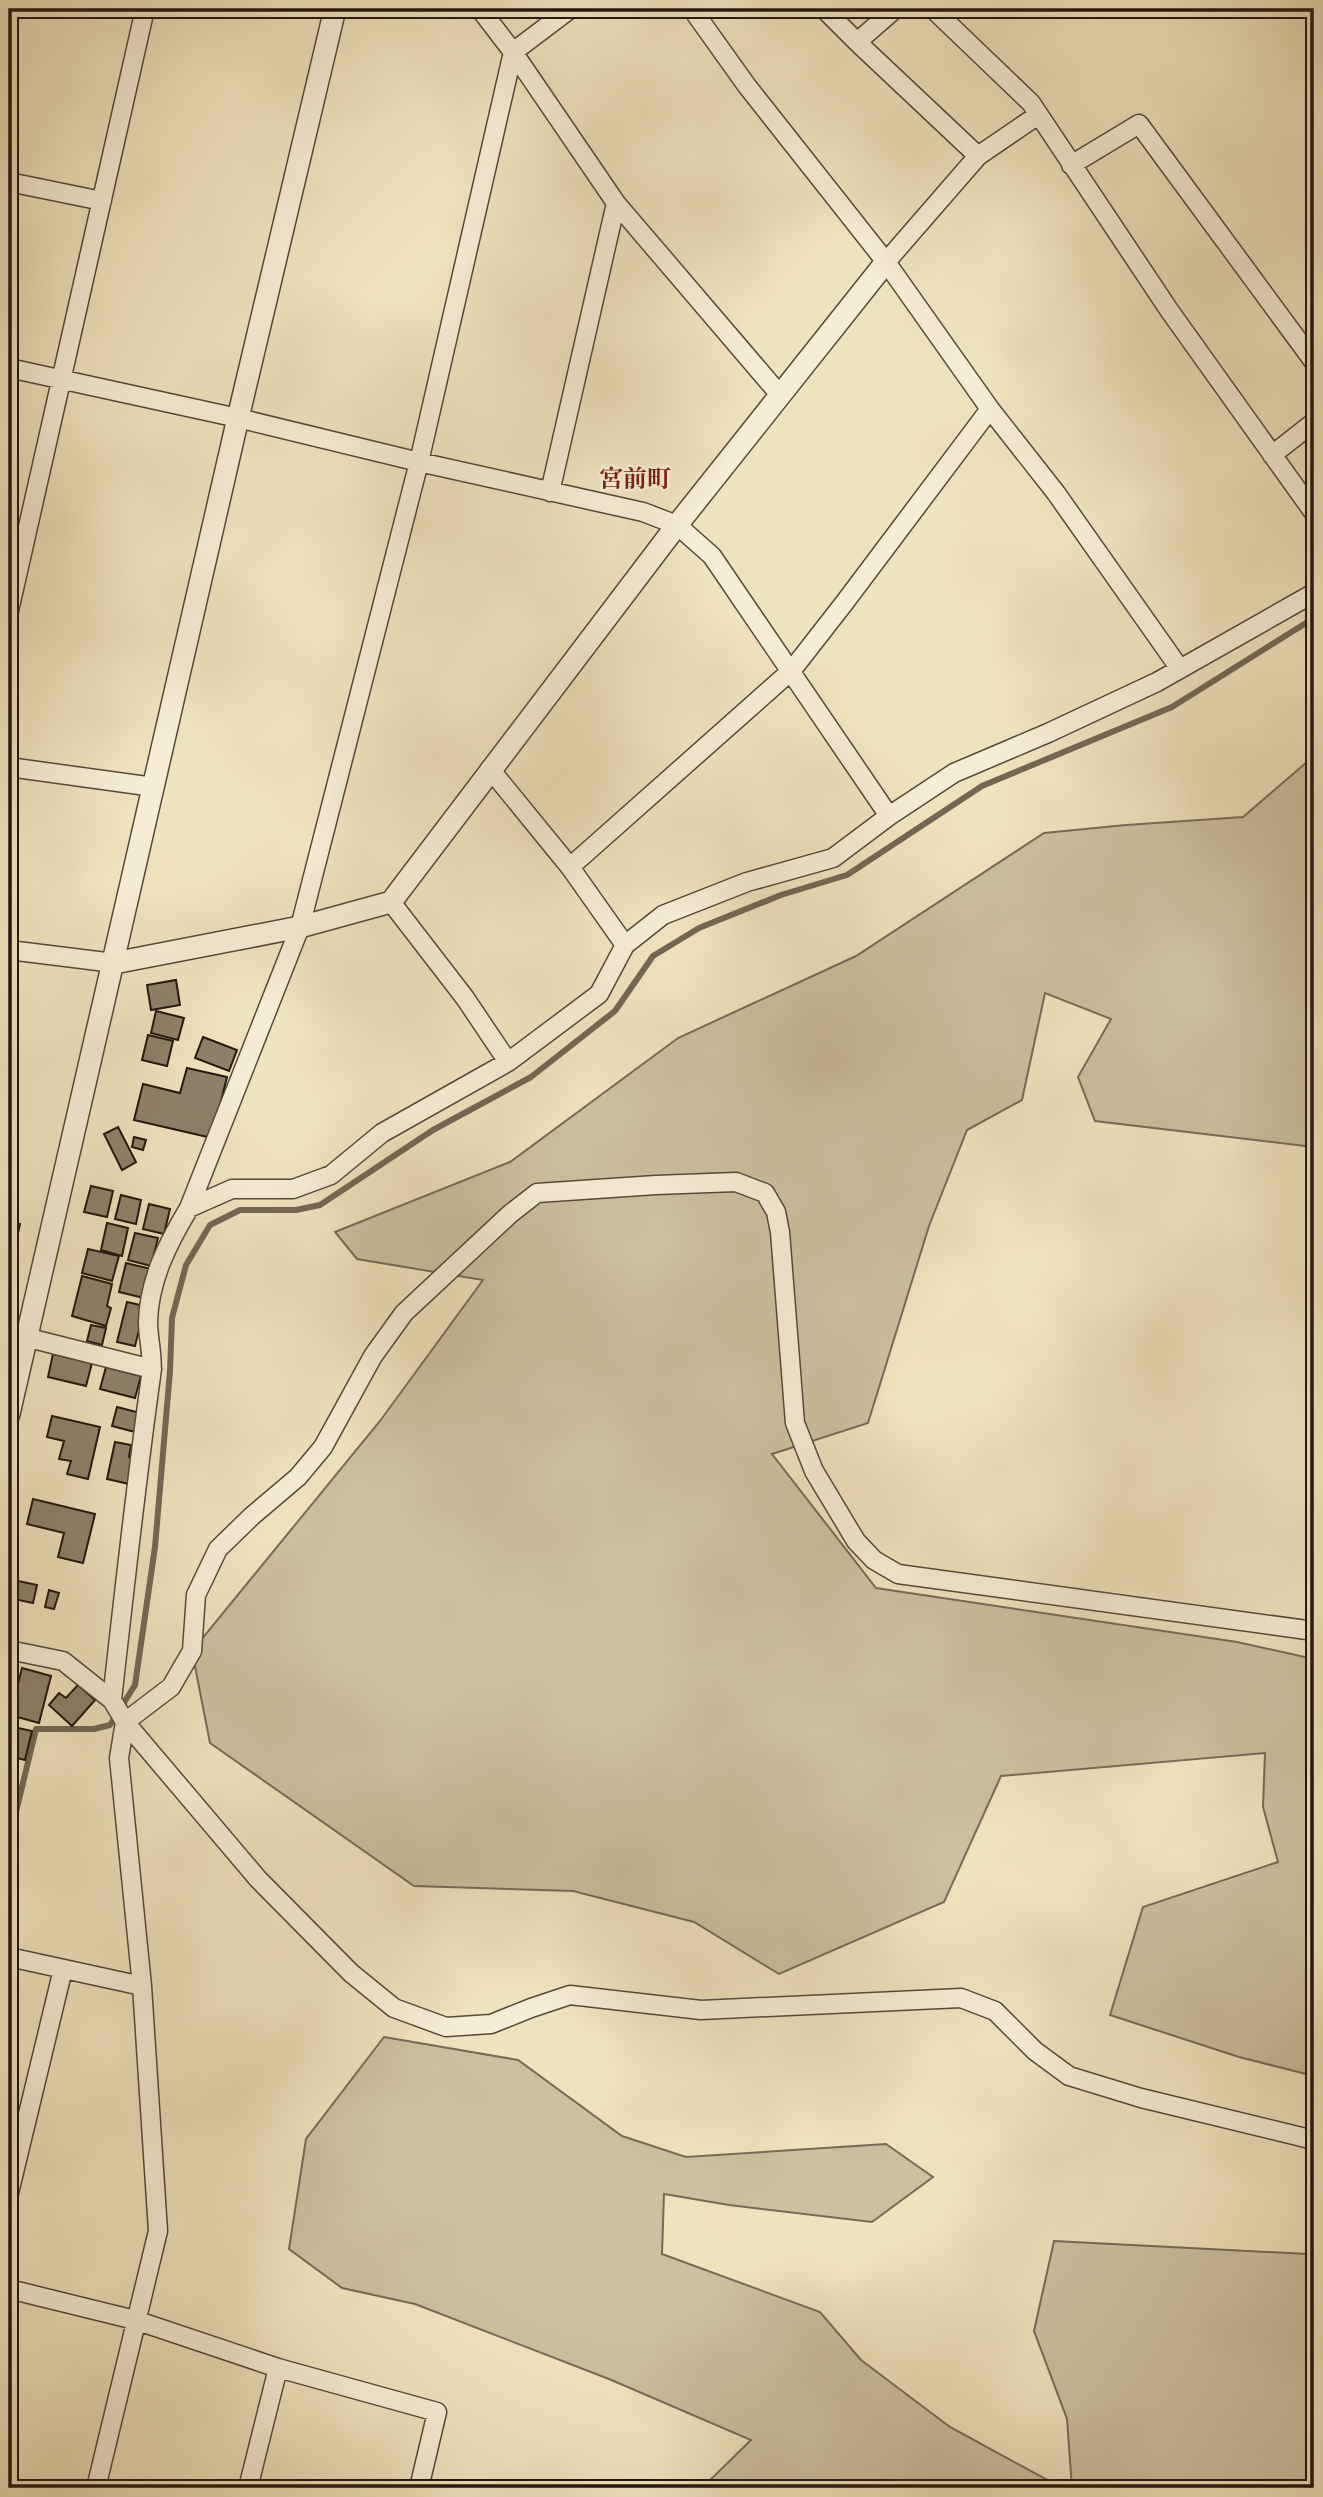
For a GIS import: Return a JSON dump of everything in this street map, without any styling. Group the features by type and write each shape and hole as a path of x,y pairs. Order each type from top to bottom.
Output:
{"street":[{"path":"9,611 145,9"},
{"path":"9,1415 18,1335 114,963 335,9"},
{"path":"480,9 513,51 616,203 780,395"},
{"path":"112,1700 137,1472 152,1369 148,1322 155,1279 169,1241 189,1208 300,927 419,462 513,51 570,9"},
{"path":"692,9 747,86 886,262 990,408 1056,493 1180,669"},
{"path":"824,9 978,156"},
{"path":"857,42 895,9"},
{"path":"933,9 1031,103 1168,310 1314,513"},
{"path":"9,950 114,963 300,927 391,902 489,769 677,525 886,262 978,156 1038,116"},
{"path":"1071,165 1139,124 1314,362"},
{"path":"9,182 102,201"},
{"path":"550,492 616,203"},
{"path":"9,368 239,418 643,512 677,525 712,556 889,816"},
{"path":"570,867 792,670 990,408"},
{"path":"1272,455 1314,422"},
{"path":"189,1208 232,1189 293,1189 331,1175 382,1133 508,1062 599,993 625,945 663,915 747,882 833,858 889,816 954,773 1048,733 1180,669 1314,593"},
{"path":"9,767 154,787"},
{"path":"489,769 570,867 625,945"},
{"path":"391,902 465,998 508,1062"},
{"path":"96,2488 158,2231 142,1986 119,1758 125,1722 172,1688 192,1651 196,1595 218,1549 298,1477 323,1447 373,1356 404,1312 510,1214 537,1193 736,1182 765,1193 776,1212 780,1232 795,1423 814,1471 856,1541 874,1560 898,1574 1314,1631"},
{"path":"18,1335 152,1369"},
{"path":"9,1650 63,1661 112,1700 125,1722 258,1879 351,1973 394,2008 446,2027 491,2024 570,1995 701,2010 961,1998 995,2011 1035,2051 1069,2076 1141,2098 1314,2140"},
{"path":"9,1957 142,1986"},
{"path":"9,2193 63,1969"},
{"path":"9,2289 135,2320 278,2368 437,2412 419,2488"},
{"path":"248,2488 278,2368"}],"shaded area":[{"path":"1314,756 1314,1147 1095,1121 1078,1077 1111,1019 1045,993 1022,1100 967,1130 929,1226 868,1423 772,1454 876,1588 1237,1642 1314,1659 1314,2076 1239,2057 1110,2015 1143,1907 1278,1862 1263,1807 1265,1753 1001,1776 944,1902 779,1974 694,1922 573,1891 414,1886 210,1743 192,1651 380,1421 483,1280 357,1259 335,1232 510,1162 678,1038 856,956 1044,833 1243,817"},
{"path":"384,2037 518,2060 622,2136 686,2157 886,2144 933,2177 872,2222 729,2205 664,2194 662,2254 820,2312 861,2360 950,2427 1062,2488 702,2488 751,2440 609,2379 415,2304 342,2288 289,2249 306,2139"},
{"path":"1054,2241 1308,2254 1314,2264 1314,2488 1072,2488 1067,2419 1034,2331"}],"building":[{"path":"176,980 180,1005 151,1010 147,985"},
{"path":"156,1011 184,1018 178,1040 151,1033"},
{"path":"148,1035 173,1041 167,1066 142,1060"},
{"path":"203,1037 237,1050 229,1071 195,1058"},
{"path":"187,1068 227,1077 212,1138 134,1120 143,1084 180,1093"},
{"path":"118,1127 136,1162 122,1170 104,1134"},
{"path":"134,1137 146,1140 143,1150 132,1147"},
{"path":"91,1186 113,1191 107,1217 84,1212"},
{"path":"121,1195 141,1200 136,1224 115,1219"},
{"path":"149,1204 170,1209 164,1234 143,1229"},
{"path":"9,1221 20,1224 17,1238 9,1236"},
{"path":"107,1223 128,1228 122,1256 101,1250"},
{"path":"135,1233 158,1238 151,1266 128,1260"},
{"path":"88,1249 119,1256 112,1281 82,1273"},
{"path":"9,1257 18,1259 12,1286 9,1285"},
{"path":"126,1263 155,1270 148,1299 119,1292"},
{"path":"82,1276 112,1284 107,1306 111,1308 106,1326 72,1316"},
{"path":"127,1302 153,1308 147,1332 139,1330 135,1346 117,1342"},
{"path":"91,1325 106,1328 102,1345 87,1341"},
{"path":"53,1354 92,1363 86,1386 48,1377"},
{"path":"106,1367 141,1376 135,1398 100,1389"},
{"path":"1314,1394 1314,1578 1307,1577"},
{"path":"117,1407 144,1414 139,1433 112,1426"},
{"path":"52,1416 100,1427 88,1479 67,1474 71,1461 59,1459 64,1441 47,1437"},
{"path":"115,1442 131,1445 129,1457 135,1458 129,1484 107,1479"},
{"path":"33,1499 95,1514 83,1563 58,1557 64,1533 27,1524"},
{"path":"9,1579 37,1585 33,1603 9,1598"},
{"path":"49,1590 59,1593 54,1609 45,1607"},
{"path":"9,1662 15,1664 9,1687"},
{"path":"22,1668 51,1676 39,1723 10,1715"},
{"path":"78,1685 95,1700 72,1726 49,1705 59,1693 66,1698"},
{"path":"9,1726 32,1731 25,1760 9,1756"}],"waterway":[{"path":"9,1841 36,1729 94,1729 110,1725 135,1685 155,1547 172,1318 186,1265 210,1225 240,1210 296,1210 320,1205 433,1130 531,1077 615,1011 653,956 699,928 781,895 847,875 982,786 1172,707 1314,618"}],"district":[{"name":"宮前町","path":"635,481"}]}
